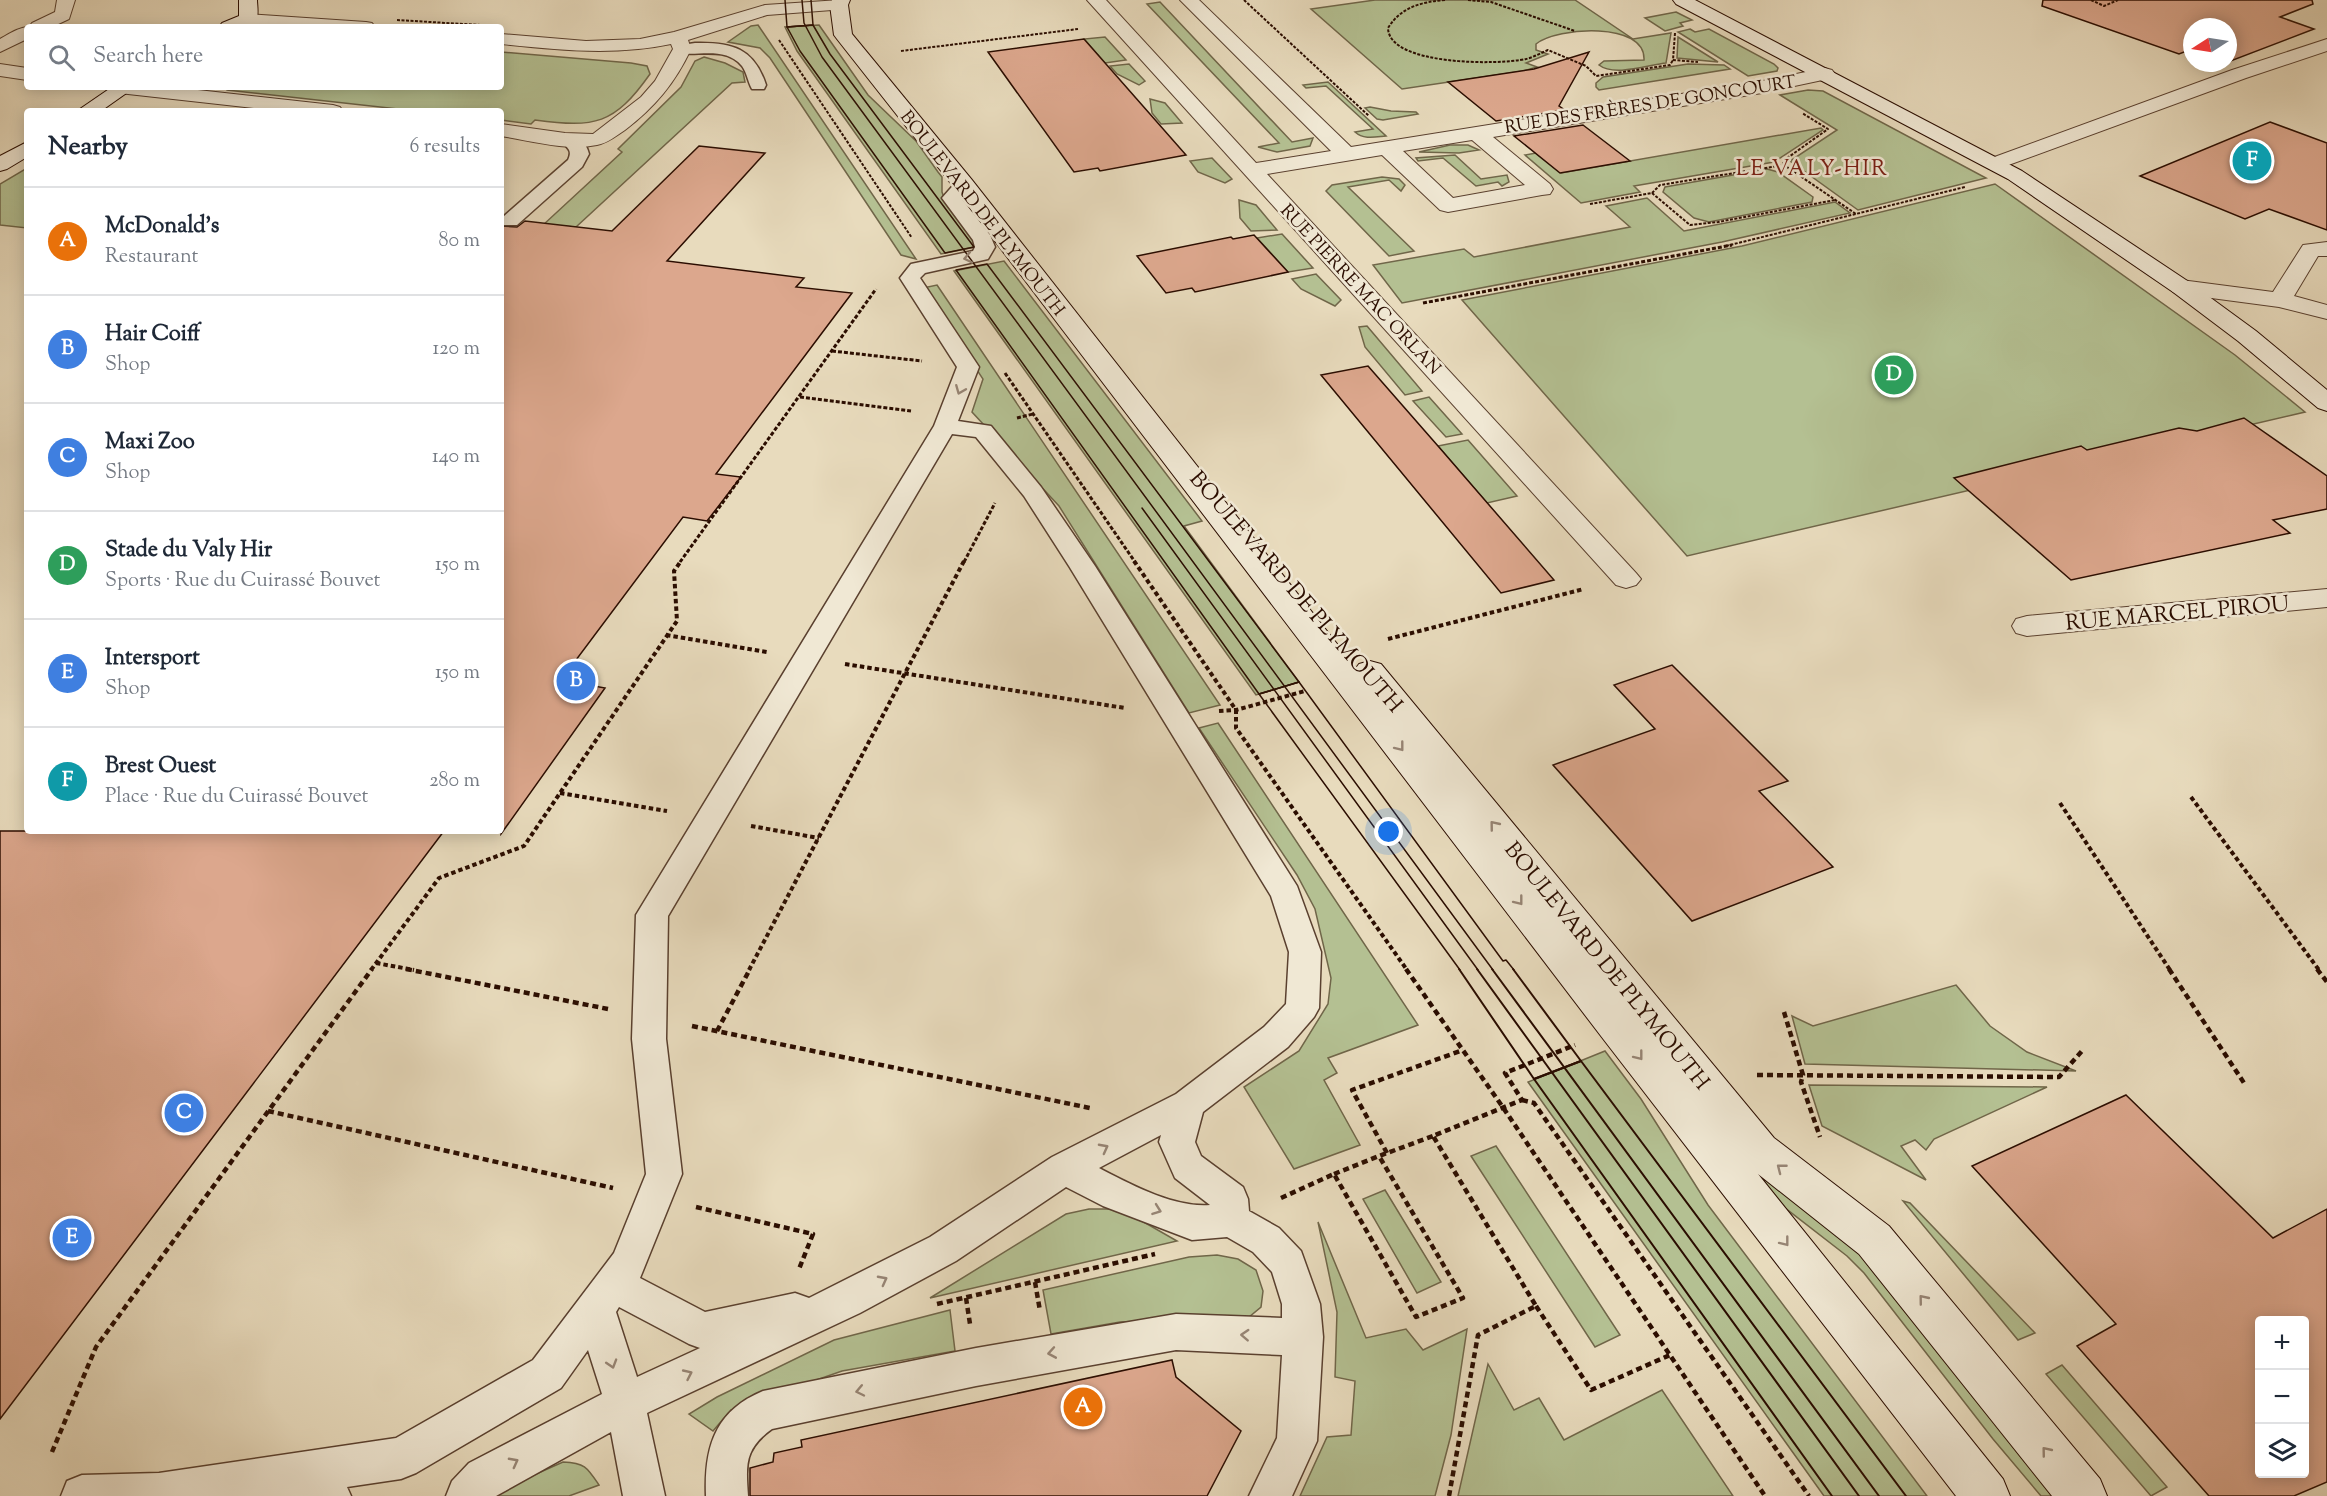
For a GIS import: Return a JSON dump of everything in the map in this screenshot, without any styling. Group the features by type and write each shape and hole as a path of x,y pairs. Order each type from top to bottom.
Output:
{"street":[{"path":"44,24 63,15 66,0"},
{"path":"248,0 248,19"},
{"name":"RUE PIERRE MAC ORLAN","path":"1099,0 1250,170 1626,579"},
{"path":"1189,0 1346,154"},
{"path":"1682,0 1996,163 2181,286 2247,336 2327,403"},
{"path":"504,39 605,47 680,43 765,10 840,3"},
{"name":"BOULEVARD DE PLYMOUTH","path":"840,3 843,35 964,185 1145,419 1342,637 1359,675 1618,1029 1986,1496"},
{"path":"236,24 248,19 322,24"},
{"path":"0,46 24,34"},
{"path":"504,130 556,136 570,140 598,139 640,111 669,79 680,43"},
{"path":"1996,163 2238,74 2327,45"},
{"path":"0,70 24,74"},
{"name":"RUE DES FRÈRES DE GONCOURT","path":"1250,170 1762,87 1825,74"},
{"path":"92,108 120,90"},
{"path":"151,90 307,108"},
{"name":"RUE DES FRÈRES DE GONCOURT","path":"1394,146 1448,205 1542,189 1476,133"},
{"path":"0,165 24,150"},
{"path":"2280,300 2311,250 2327,249"},
{"path":"2181,286 2280,300 2327,312"},
{"name":"RUE MARCEL PIROU","path":"2026,626 2327,598"},
{"name":"BOULEVARD DE PLYMOUTH","path":"1359,675 1759,1151 1874,1240 2083,1496"}],"lane":[{"path":"680,43 738,53 754,68 758,85"},
{"path":"510,221 576,163 580,154 578,147 570,140"},
{"path":"82,1496 316,1485 401,1458 547,1374 628,1264 664,1174 649,1039 652,915 947,421 968,367 910,278 918,268 981,255 985,247 983,239 951,198 964,185"},
{"path":"467,1496 484,1479 625,1403 846,1300 943,1249 1065,1168 1188,1104 1276,1037 1302,1008 1305,952 1286,894 1034,492 983,431 947,421"},
{"path":"1188,1104 1177,1142 1188,1167 1230,1199 1231,1220"},
{"path":"1065,1168 1116,1195 1192,1223 1231,1220 1266,1240 1288,1263 1301,1304 1303,1337 1297,1441 1270,1496"},
{"path":"604,1296 703,1331 846,1300"},
{"path":"604,1296 644,1496"},
{"path":"727,1496 725,1465 728,1447 737,1432 749,1419 763,1411 976,1367 1176,1332 1303,1337"}],"path":[{"path":"1244,0 1394,146"},
{"path":"1445,0 1428,2 1399,13 1388,28 1389,38 1397,47 1413,54 1438,58 1527,59 1548,51 1586,66 1596,76 1670,65 1673,60 1675,32"},
{"path":"1468,0 1491,2 1526,12 1575,31"},
{"path":"2091,0 2104,6 2118,0"},
{"path":"897,52 1118,24"},
{"path":"776,34 931,266"},
{"path":"1673,60 1726,64 1828,129 1783,161 1784,165"},
{"path":"1590,204 1652,193 1660,185 1784,165 1856,214"},
{"path":"1382,311 1726,246 2015,175"},
{"path":"1652,193 1690,225 1718,222 1834,200"},
{"path":"52,1452 96,1347 439,878 524,846 676,621 674,571 880,285"},
{"path":"832,351 968,367"},
{"path":"1001,368 1236,710 1236,728 1464,1050 1765,1496"},
{"path":"799,397 947,421"},
{"path":"717,1031 995,503 977,463 1005,457"},
{"path":"1236,710 1359,675 1374,642 1626,579"},
{"path":"666,634 805,658 1174,715"},
{"path":"2191,797 2327,982"},
{"path":"2060,803 2244,1083"},
{"path":"376,963 1101,1110"},
{"path":"1522,1100 1505,1073 1618,1029"},
{"path":"1387,1153 1352,1090 1464,1050"},
{"path":"1750,1075 2059,1077 2082,1051"},
{"path":"1670,1355 1591,1390 1536,1306 1433,1136 1502,1106 1522,1100 1534,1103 1809,1496"},
{"path":"268,1111 813,1234 792,1288 846,1300"},
{"path":"1334,1174 1379,1156"},
{"path":"1449,1496 1478,1335 1536,1306"}],"green space":[{"path":"1375,0 1575,0 1633,39 1671,33 1666,63 1622,70 1605,68 1599,65 1604,61 1644,60 1641,47 1631,39 1616,33 1580,31 1547,38 1536,44 1536,50 1548,54 1526,63 1537,67 1402,89 1311,9"},
{"path":"1160,2 1292,142 1313,138 1310,146 1277,152 1258,147 1279,143 1147,4"},
{"path":"1676,12 1692,20 1680,23 1683,26 1665,31 1645,18"},
{"path":"758,25 916,259 901,255 770,58 760,48 728,42 751,26"},
{"path":"819,25 868,95 916,141 942,177 942,192 946,203 980,246 941,254 797,51 785,27"},
{"path":"1690,29 1695,32 1709,29 1774,64 1778,68 1777,71 1748,76 1678,32"},
{"path":"1105,37 1126,60 1105,63 1084,39"},
{"path":"1678,37 1718,62 1677,58"},
{"path":"504,52 631,63 647,66 650,74 625,104 614,113 588,122 535,120 531,124 504,120 504,108 389,108 227,90 504,90"},
{"path":"704,57 725,63 743,72 745,82 732,83 576,227 543,225 622,152 618,149 681,87 695,61"},
{"path":"1129,64 1145,81 1139,85 1117,74 1110,66"},
{"path":"1688,64 1724,65 1730,69 1599,90 1596,87 1596,83 1603,77"},
{"path":"1328,82 1386,136 1358,135 1355,132 1373,129 1326,86 1306,88 1303,85"},
{"path":"1808,90 1823,91 1986,178 1858,210 1790,161 1837,130 1780,95"},
{"path":"1150,99 1165,103 1182,123 1161,124 1152,113"},
{"path":"1365,108 1418,114 1383,120 1377,119"},
{"path":"1821,128 1823,130 1774,162 1634,186 1640,192 1581,203 1525,155 1536,153 1561,173"},
{"path":"1450,145 1468,145 1479,150 1459,153 1419,152"},
{"path":"1455,155 1481,179 1507,175 1509,182 1502,186 1498,182 1476,186 1443,158 1418,161 1416,158"},
{"path":"1212,158 1232,179 1225,183 1198,172 1190,161"},
{"path":"1767,169 1778,172 1813,197 1812,202 1709,222 1694,218 1663,192 1665,187"},
{"path":"24,170 24,228 0,225 0,184"},
{"path":"1382,177 1399,179 1405,185 1401,191 1389,180 1348,187 1414,251 1389,256 1326,191 1332,185"},
{"path":"1995,184 2235,355 2305,412 1687,556 1462,300 1742,246"},
{"path":"1647,198 1684,231 1835,202 1850,213 1722,242 1402,303 1373,265 1464,249 1474,257 1630,227 1606,206"},
{"path":"1239,200 1256,205 1277,230 1251,231 1240,218"},
{"path":"1282,234 1313,268 1288,272 1257,238"},
{"path":"1004,261 1202,521 1184,526 1299,682 1256,695 954,271"},
{"path":"1316,274 1341,300 1335,306 1301,289 1292,279"},
{"path":"937,285 1220,705 1189,713 1059,506 972,412 983,379 923,288"},
{"path":"1367,326 1422,391 1405,395 1365,347 1359,327"},
{"path":"1429,397 1462,434 1446,437 1413,401"},
{"path":"1468,440 1517,496 1487,503 1438,446"},
{"path":"1218,723 1418,1025 1328,1058 1337,1073 1324,1080 1360,1145 1294,1169 1244,1087 1299,1051 1328,1004 1331,978 1315,909 1297,875 1199,728"},
{"path":"1956,985 1990,1026 2027,1052 2076,1071 1805,1064 1792,1016 1813,1026"},
{"path":"1605,1051 1641,1099 1708,1205 1927,1496 1824,1496 1528,1082"},
{"path":"1809,1085 2047,1087 1934,1139 1926,1150 1915,1140 1901,1146 1926,1180 1822,1126"},
{"path":"1496,1146 1620,1335 1595,1347 1471,1156"},
{"path":"1732,1152 1862,1251 2059,1496 2041,1496 1993,1439 1864,1273 1847,1256 1745,1177"},
{"path":"1385,1190 1441,1282 1417,1293 1363,1199"},
{"path":"1903,1201 1910,1203 2035,1333 2018,1340"},
{"path":"1089,1209 1112,1209 1135,1217 1177,1241 930,1298 1066,1214"},
{"path":"1318,1222 1366,1338 1406,1329 1423,1350 1467,1329 1451,1435 1435,1496 1300,1496 1327,1437 1351,1435 1355,1381 1335,1377 1337,1312"},
{"path":"1217,1255 1238,1259 1256,1270 1263,1291 1261,1307 1249,1317 1120,1322 1051,1334 1043,1290 1189,1257"},
{"path":"950,1310 955,1351 842,1371 731,1410 713,1431 689,1414 717,1397 834,1340"},
{"path":"1488,1364 1514,1410 1539,1398 1564,1440 1662,1390 1733,1496 1458,1496"},
{"path":"2062,1365 2167,1487 2151,1496 2046,1374"},
{"path":"563,1462 576,1463 585,1467 599,1485 569,1496 496,1496 518,1482"}],"building":[{"path":"2043,0 2312,0 2313,4 2280,17 2314,29 2237,59 2237,18 2183,18 2183,52 2179,54 2042,6"},
{"path":"1084,39 1186,155 1100,171 1098,168 1074,172 988,52"},
{"path":"1589,52 1559,106 1565,110 1496,121 1448,82 1534,69"},
{"path":"2270,122 2327,143 2327,230 2269,209 2245,219 2140,176"},
{"path":"1583,125 1630,161 1560,173 1514,136"},
{"path":"699,146 765,153 667,261 804,278 796,287 852,293 716,474 741,477 707,521 683,517 561,680 605,688 504,830 504,226 517,227 525,221 612,231"},
{"path":"1254,235 1288,272 1195,292 1192,288 1166,293 1137,256 1231,237 1233,239"},
{"path":"1368,366 1554,580 1501,593 1321,375"},
{"path":"2244,418 2327,476 2327,509 2273,520 2290,533 2071,580 1954,478 2081,446 2087,450 2179,428 2197,431"},
{"path":"1672,665 1788,781 1759,791 1833,867 1692,921 1553,765 1655,729 1614,685"},
{"path":"0,831 24,831 24,834 442,834 0,1419"},
{"path":"2126,1095 2273,1238 2327,1209 2327,1482 2294,1496 2209,1496 2077,1346 2116,1324 1972,1166"},
{"path":"1172,1360 1176,1377 1241,1431 1207,1496 750,1496 750,1468 773,1462 774,1453 802,1447 801,1440"}],"tram line":[{"path":"785,0 787,27"},
{"path":"802,0 805,26"},
{"path":"811,0 813,25"},
{"path":"805,26 813,25"},
{"path":"813,25 830,54 974,247 963,249"},
{"path":"787,27 805,26"},
{"path":"805,26 822,57 963,249"},
{"path":"787,27 800,51 945,253 963,249"},
{"path":"963,249 976,266"},
{"path":"976,266 987,264 1299,682"},
{"path":"976,266 1285,686"},
{"path":"976,266 956,270 1259,694"},
{"path":"1142,508 1274,690"},
{"path":"1285,686 1299,682"},
{"path":"1299,682 1503,961 1506,960 1514,970"},
{"path":"1274,690 1285,686"},
{"path":"1285,686 1493,970"},
{"path":"1259,694 1274,690"},
{"path":"1274,690 1478,970"},
{"path":"1259,694 1460,970"},
{"path":"1459,969 1534,1079"},
{"path":"1477,969 1552,1072"},
{"path":"1492,969 1564,1067"},
{"path":"1513,969 1581,1061"},
{"path":"1564,1067 1581,1061"},
{"path":"1581,1061 1906,1496"},
{"path":"1552,1072 1564,1067"},
{"path":"1564,1067 1879,1496"},
{"path":"1534,1079 1552,1072"},
{"path":"1552,1072 1859,1496"},
{"path":"1534,1079 1832,1496"}],"place":[{"name":"Brest Ouest","path":"2252,161"},
{"name":"Stade du Valy Hir","path":"1894,375"},
{"name":"Hair Coiff","path":"576,681"},
{"name":"Maxi Zoo","path":"184,1113"},
{"name":"Intersport","path":"72,1238"},
{"name":"McDonald's","path":"1083,1407"}],"district":[{"name":"LE VALY-HIR","path":"1812,167"}]}
